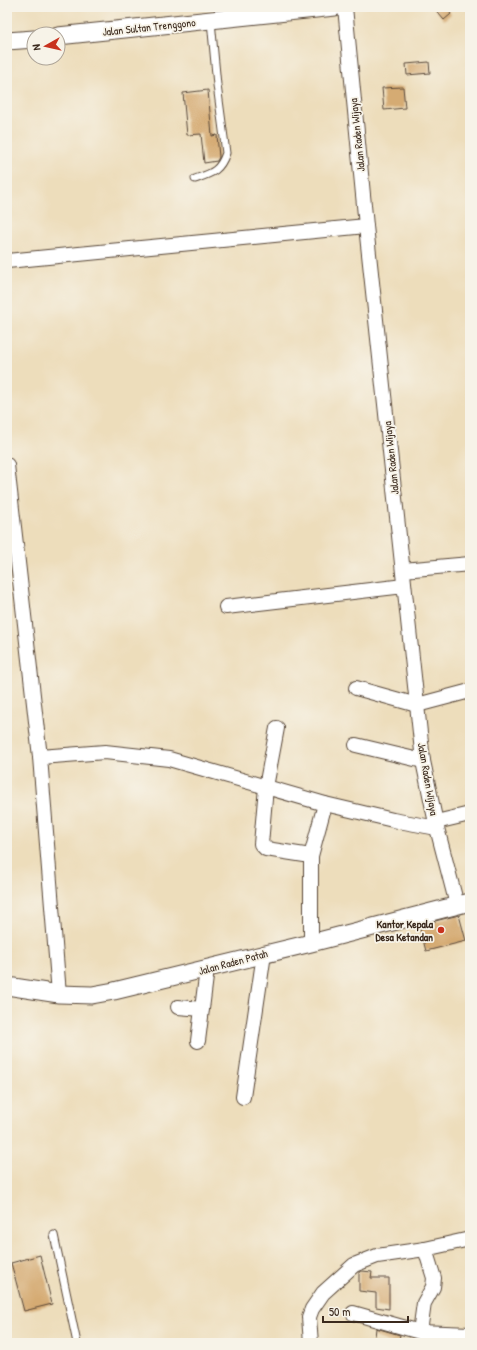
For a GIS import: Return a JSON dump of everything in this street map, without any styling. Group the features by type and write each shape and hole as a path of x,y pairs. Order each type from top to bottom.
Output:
{"street":[{"name":"Jalan Sultan Trenggono","path":"66,35 221,16 335,7"},
{"name":"Jalan Raden Wijaya","path":"345,7 366,226 423,761 436,825 463,904"},
{"path":"7,42 26,40"},
{"path":"7,261 366,226"},
{"path":"7,465 40,757 59,994"},
{"path":"403,570 470,564"},
{"path":"226,607 404,586"},
{"path":"356,688 417,705 470,691"},
{"path":"277,728 266,787 261,844 266,849 311,856"},
{"path":"356,745 423,761"},
{"path":"40,757 104,752 169,759 325,804 393,820 436,825 470,814"},
{"path":"311,943 311,856 325,804"},
{"name":"Jalan Raden Patah","path":"7,986 59,994 100,994 207,969 463,904"},
{"path":"243,1097 264,954"},
{"path":"198,1041 207,969"},
{"path":"178,1007 202,1008"},
{"path":"311,1343 309,1318 312,1309 323,1293 354,1265 377,1256 424,1250 470,1239"},
{"path":"420,1332 424,1303 432,1287 434,1278 424,1250"},
{"path":"353,1313 420,1332 470,1334"}],"lane":[{"path":"195,179 216,170 222,164 226,153 218,85 221,16"},
{"path":"54,1235 78,1343"}],"building":[{"path":"433,7 446,7 451,14 444,20"},
{"path":"429,62 430,73 407,75 406,64"},
{"path":"403,87 405,108 384,110 382,88"},
{"path":"208,90 212,136 217,135 219,157 217,161 204,163 201,134 187,135 183,93"},
{"name":"Kantor Kepala Desa Ketandan","path":"459,915 466,941 426,951 419,925"},
{"path":"40,1255 52,1304 24,1311 11,1263"},
{"path":"359,1272 372,1272 371,1278 389,1278 389,1309 376,1307 376,1293 359,1291"},
{"path":"376,1328 400,1335 398,1343 391,1343 375,1337"}],"place":[{"name":"Kantor Kepala Desa Ketandan","path":"441,930"}]}
